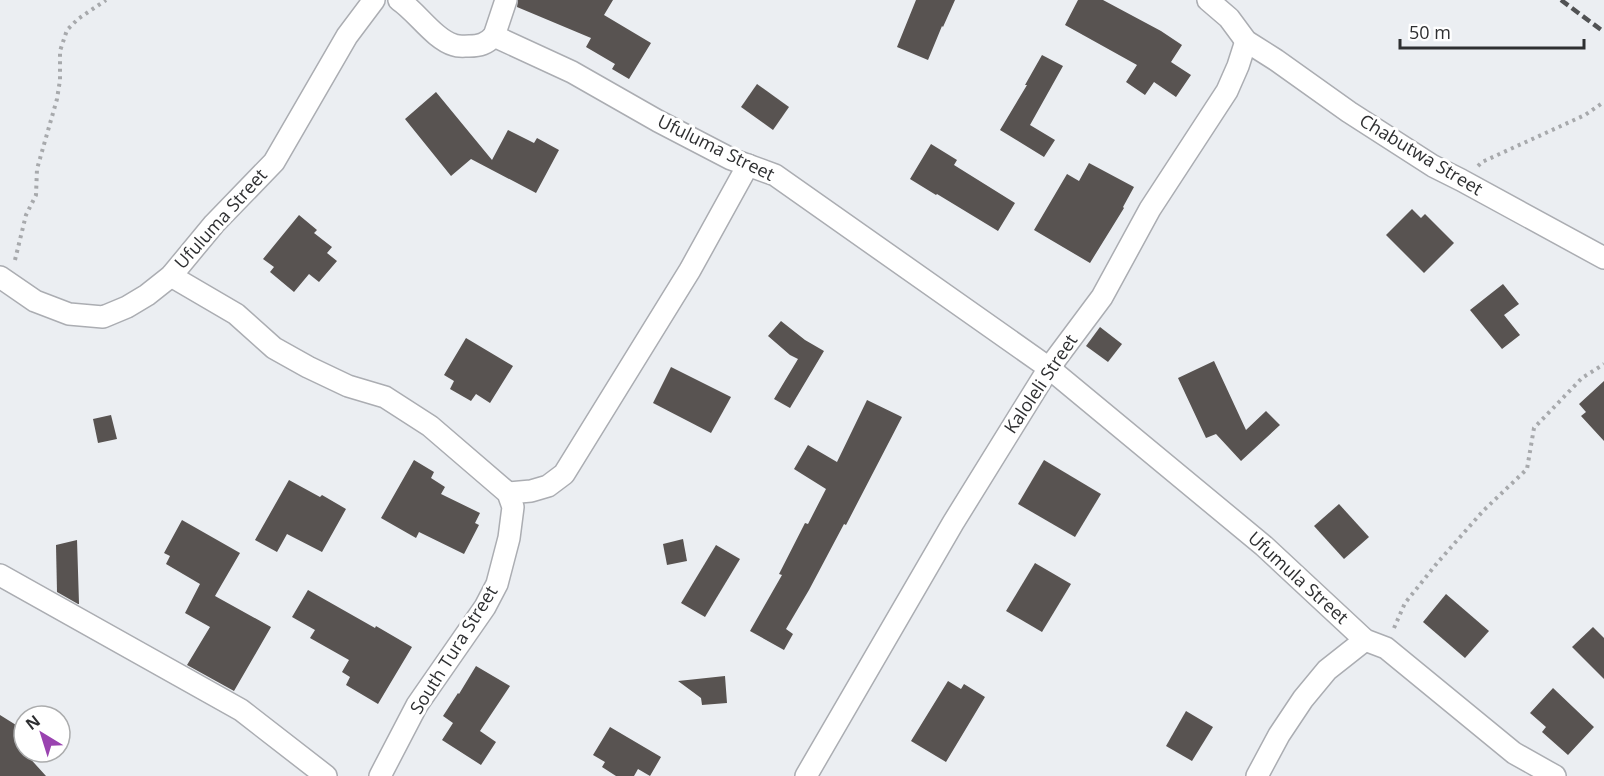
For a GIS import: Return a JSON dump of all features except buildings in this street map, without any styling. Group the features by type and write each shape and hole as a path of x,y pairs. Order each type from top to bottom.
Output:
{"street":[{"name":"Ufuluma Street","path":"5,281 35,300 69,315 103,317 128,307 147,295 171,276 214,224 274,162 347,36 374,0"},
{"path":"399,0 429,28 453,45 477,46 486,44 494,36 506,0"},
{"path":"1208,0 1229,18 1246,41"},
{"name":"Ufuluma Street","path":"494,36 572,72 731,159 775,175 1049,368"},
{"name":"Chabutwa Street","path":"1246,41 1349,112 1434,166 1604,258"},
{"name":"Kaloleli Street","path":"806,776 953,523 1049,368 1102,297 1150,209 1227,91 1246,41"},
{"path":"171,276 236,314 274,348 348,386 385,397 421,420 508,493 531,491 548,486 564,474 690,270 748,165"},
{"name":"Ufumula Street","path":"1049,368 1264,546 1365,640 1386,648 1514,753 1555,776"},
{"name":"South Tura Street","path":"380,776 417,705 485,607 497,584 509,538 513,507 508,493"},
{"path":"0,575 241,710 326,776"},
{"path":"1257,776 1279,735 1303,699 1327,670 1365,640"}],"path":[{"path":"5,281 26,215 36,195 37,169 57,99 60,80 60,51 66,30 106,0"},
{"path":"1461,180 1482,162 1585,115 1604,102"},
{"path":"1386,648 1405,603 1483,511 1527,469 1534,428 1582,378 1604,364"}],"railway":[{"path":"1561,0 1604,32"}]}
